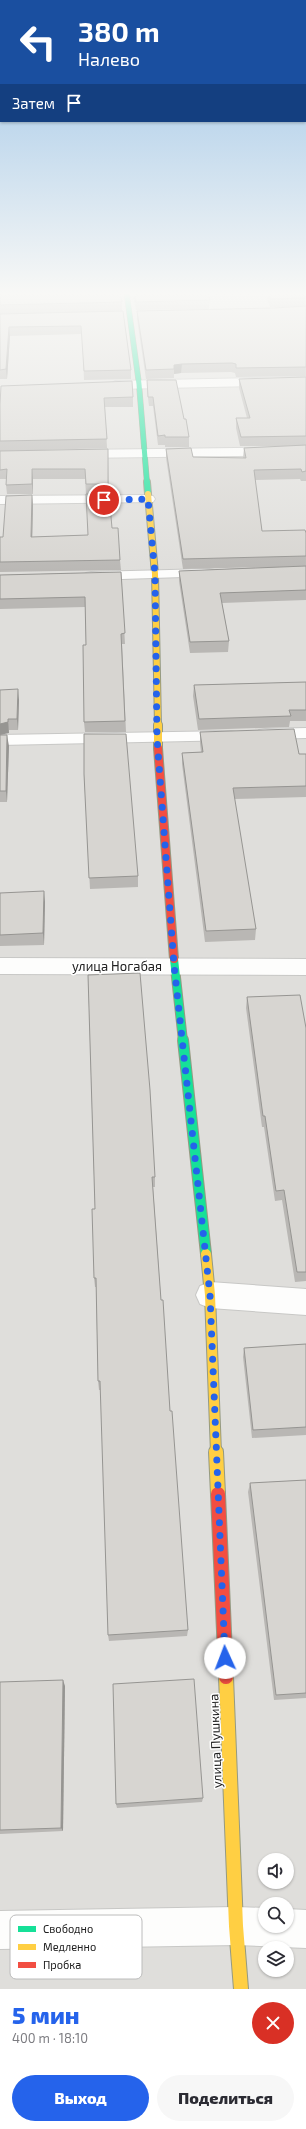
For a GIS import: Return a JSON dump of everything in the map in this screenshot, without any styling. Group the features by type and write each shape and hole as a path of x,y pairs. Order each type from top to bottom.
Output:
{"street":[{"name":"улица Пушкина","path":"139,389 155,574 157,738 174,965 210,1295 236,1926 240,1989"},
{"path":"68,454 306,451"},
{"path":"0,500 148,499"},
{"path":"78,577 226,573"},
{"path":"0,740 157,738 306,733"},
{"name":"улица Ногабая","path":"0,966 174,965 306,967"},
{"path":"210,1295 306,1302"},
{"path":"142,1928 236,1926 306,1929"},
{"path":"0,1930 10,1930"}],"shaded area":[{"path":"0,389 306,389 306,1989 0,1989"}],"building":[{"path":"1,389 132,389 133,397 104,398 107,439 0,441"},
{"path":"148,389 178,389 189,437 165,437 165,435 158,436 153,397 148,397"},
{"path":"242,389 306,389 306,436 241,437 236,418 250,418"},
{"path":"306,445 306,471 302,472 301,469 254,470 262,531 305,530 306,556 183,559 166,449 191,448 193,457 246,458 244,448"},
{"path":"108,449 108,484 86,484 85,469 32,469 32,484 6,485 7,469 0,470 0,451"},
{"path":"86,494 109,494 112,528 118,528 120,560 0,562 0,537 3,537 6,496 32,495 31,537 88,535"},
{"path":"306,566 306,590 220,593 229,641 190,642 179,571"},
{"path":"121,572 125,633 121,634 125,721 84,722 83,645 86,645 85,597 0,599 0,575"},
{"path":"306,682 306,710 289,710 291,716 199,719 194,685"},
{"path":"18,689 17,719 8,719 8,722 0,724 0,690"},
{"path":"294,729 299,754 306,754 306,786 233,788 256,929 206,931 182,753 203,752 200,732"},
{"path":"84,734 126,734 138,876 89,878 84,774"},
{"path":"0,735 7,735 6,791 0,791"},
{"path":"44,891 43,933 0,935 0,893"},
{"path":"140,973 150,1090 155,1177 152,1177 161,1300 163,1300 170,1411 172,1411 188,1630 108,1635 100,1381 98,1381 96,1278 94,1278 92,1209 95,1209 88,975"},
{"path":"300,995 306,1028 306,1272 297,1272 284,1190 276,1191 265,1116 263,1116 247,997"},
{"path":"306,1344 306,1427 253,1430 244,1348"},
{"path":"306,1480 306,1693 276,1695 250,1483"},
{"path":"194,1679 203,1798 116,1804 113,1684"},
{"path":"63,1680 61,1828 0,1830 0,1682"}],"traffic: fast":[{"path":"139,389 148,494"},
{"path":"174,959 206,1254"}],"traffic: slow":[{"path":"148,494 155,574 158,748"},
{"path":"206,1254 210,1295 218,1494"},
{"path":"226,1677 236,1926 241,1989"}],"traffic: jam":[{"path":"158,748 174,959"},
{"path":"218,1494 226,1677"}],"route":[{"path":"104,500 148,499 155,574 157,738 174,965 210,1295 225,1658"}]}
